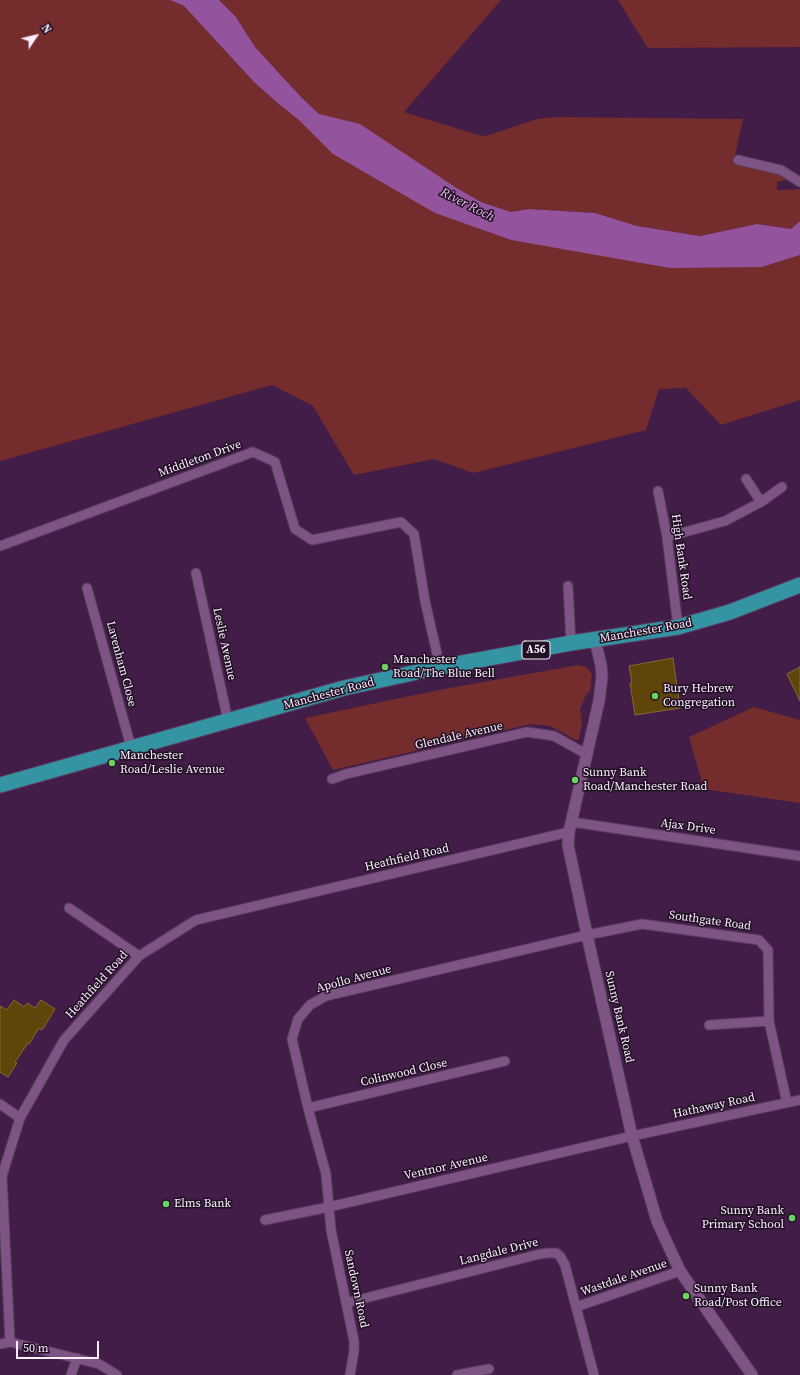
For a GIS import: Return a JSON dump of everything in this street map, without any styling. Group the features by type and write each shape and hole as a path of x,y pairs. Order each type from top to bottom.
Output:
{"highway":[{"name":"Manchester Road","path":"0,785 344,688 440,667 571,643 678,627 730,612 800,585"}],"street":[{"path":"738,160 781,170 800,182"},
{"name":"Middleton Drive","path":"0,546 253,452 275,462 296,529 312,540 400,522 414,534 425,601 440,667"},
{"path":"746,479 761,502"},
{"path":"667,537 725,521 761,502 782,487"},
{"name":"High Bank Road","path":"658,491 667,537 678,627"},
{"name":"Leslie Avenue","path":"196,573 228,721"},
{"path":"568,586 571,643"},
{"name":"Lavenham Close","path":"87,588 131,747"},
{"name":"Sunny Bank Road","path":"595,640 602,665 599,701 568,845 587,935 632,1136 657,1221 680,1271 752,1375"},
{"name":"Glendale Avenue","path":"332,779 346,774 527,732 554,736 588,754"},
{"name":"Ajax Drive","path":"571,827 800,856"},
{"name":"Heathfield Road","path":"10,1342 2,1176 20,1118 64,1040 139,956 196,920 571,827"},
{"path":"69,908 139,956"},
{"name":"Southgate Road","path":"587,935 642,924 759,940 768,950 769,1022 787,1103"},
{"name":"Apollo Avenue","path":"329,1207 326,1174 308,1108 292,1038 298,1019 310,1004 326,996 587,935"},
{"path":"710,1025 769,1022"},
{"name":"Colinwood Close","path":"308,1108 505,1061"},
{"name":"Hathaway Road","path":"632,1136 800,1100"},
{"path":"0,1104 20,1118"},
{"name":"Ventnor Avenue","path":"265,1220 329,1207 632,1136"},
{"name":"Sandown Road","path":"329,1207 331,1230 354,1341 350,1375"},
{"name":"Langdale Drive","path":"346,1303 549,1253 556,1254 562,1259 594,1375"},
{"name":"Wastdale Avenue","path":"576,1307 680,1271"},
{"path":"0,1344 10,1342 77,1358 99,1364 117,1375"},
{"path":"71,1375 77,1358"},
{"path":"457,1375 489,1369"}],"shaded area":[{"path":"0,0 170,0 184,6 254,82 300,121 435,213 511,240 597,251 762,267 800,255 800,400 721,425 686,388 659,389 646,430 473,473 434,459 354,475 313,406 272,385 0,461"},
{"path":"219,0 501,0 404,112 478,135 486,136 537,119 554,117 743,119 734,160 737,163 783,175 791,179 777,182 777,190 800,189 800,221 791,229 757,224 700,236 637,226 595,213 529,209 511,212 481,202 319,114 302,98 255,47 236,17"},
{"path":"618,0 800,0 800,47 647,47"},
{"path":"578,665 587,667 592,675 590,691 586,695 580,709 582,723 579,739 577,740 550,726 531,724 333,770 305,718 439,690"},
{"path":"754,707 800,720 800,803 704,789 689,737"}],"water":[{"name":"River Roch","path":"170,0 219,0 236,17 255,47 302,98 319,114 360,124 455,187 481,202 511,212 529,209 595,213 637,226 700,236 757,224 791,229 800,221 800,255 762,267 670,268 511,240 435,213 333,154 300,121 254,82 184,6"}],"building":[{"name":"Bury Hebrew Congregation","path":"673,658 680,708 635,715 629,666"},
{"path":"800,667 800,701 787,674"},
{"path":"14,1000 24,1007 27,1003 35,1008 41,1000 55,1009 42,1030 39,1028 29,1044 28,1043 15,1062 17,1063 8,1077 0,1072 0,1006 7,1010"}],"place":[{"name":"Manchester Road/The Blue Bell","path":"385,667"},
{"name":"Bury Hebrew Congregation","path":"655,696"},
{"name":"Manchester Road/Leslie Avenue","path":"112,763"},
{"name":"Sunny Bank Road/Manchester Road","path":"575,780"},
{"name":"Elms Bank","path":"166,1204"},
{"name":"Sunny Bank Primary School","path":"792,1218"},
{"name":"Sunny Bank Road/Post Office","path":"686,1296"}]}
